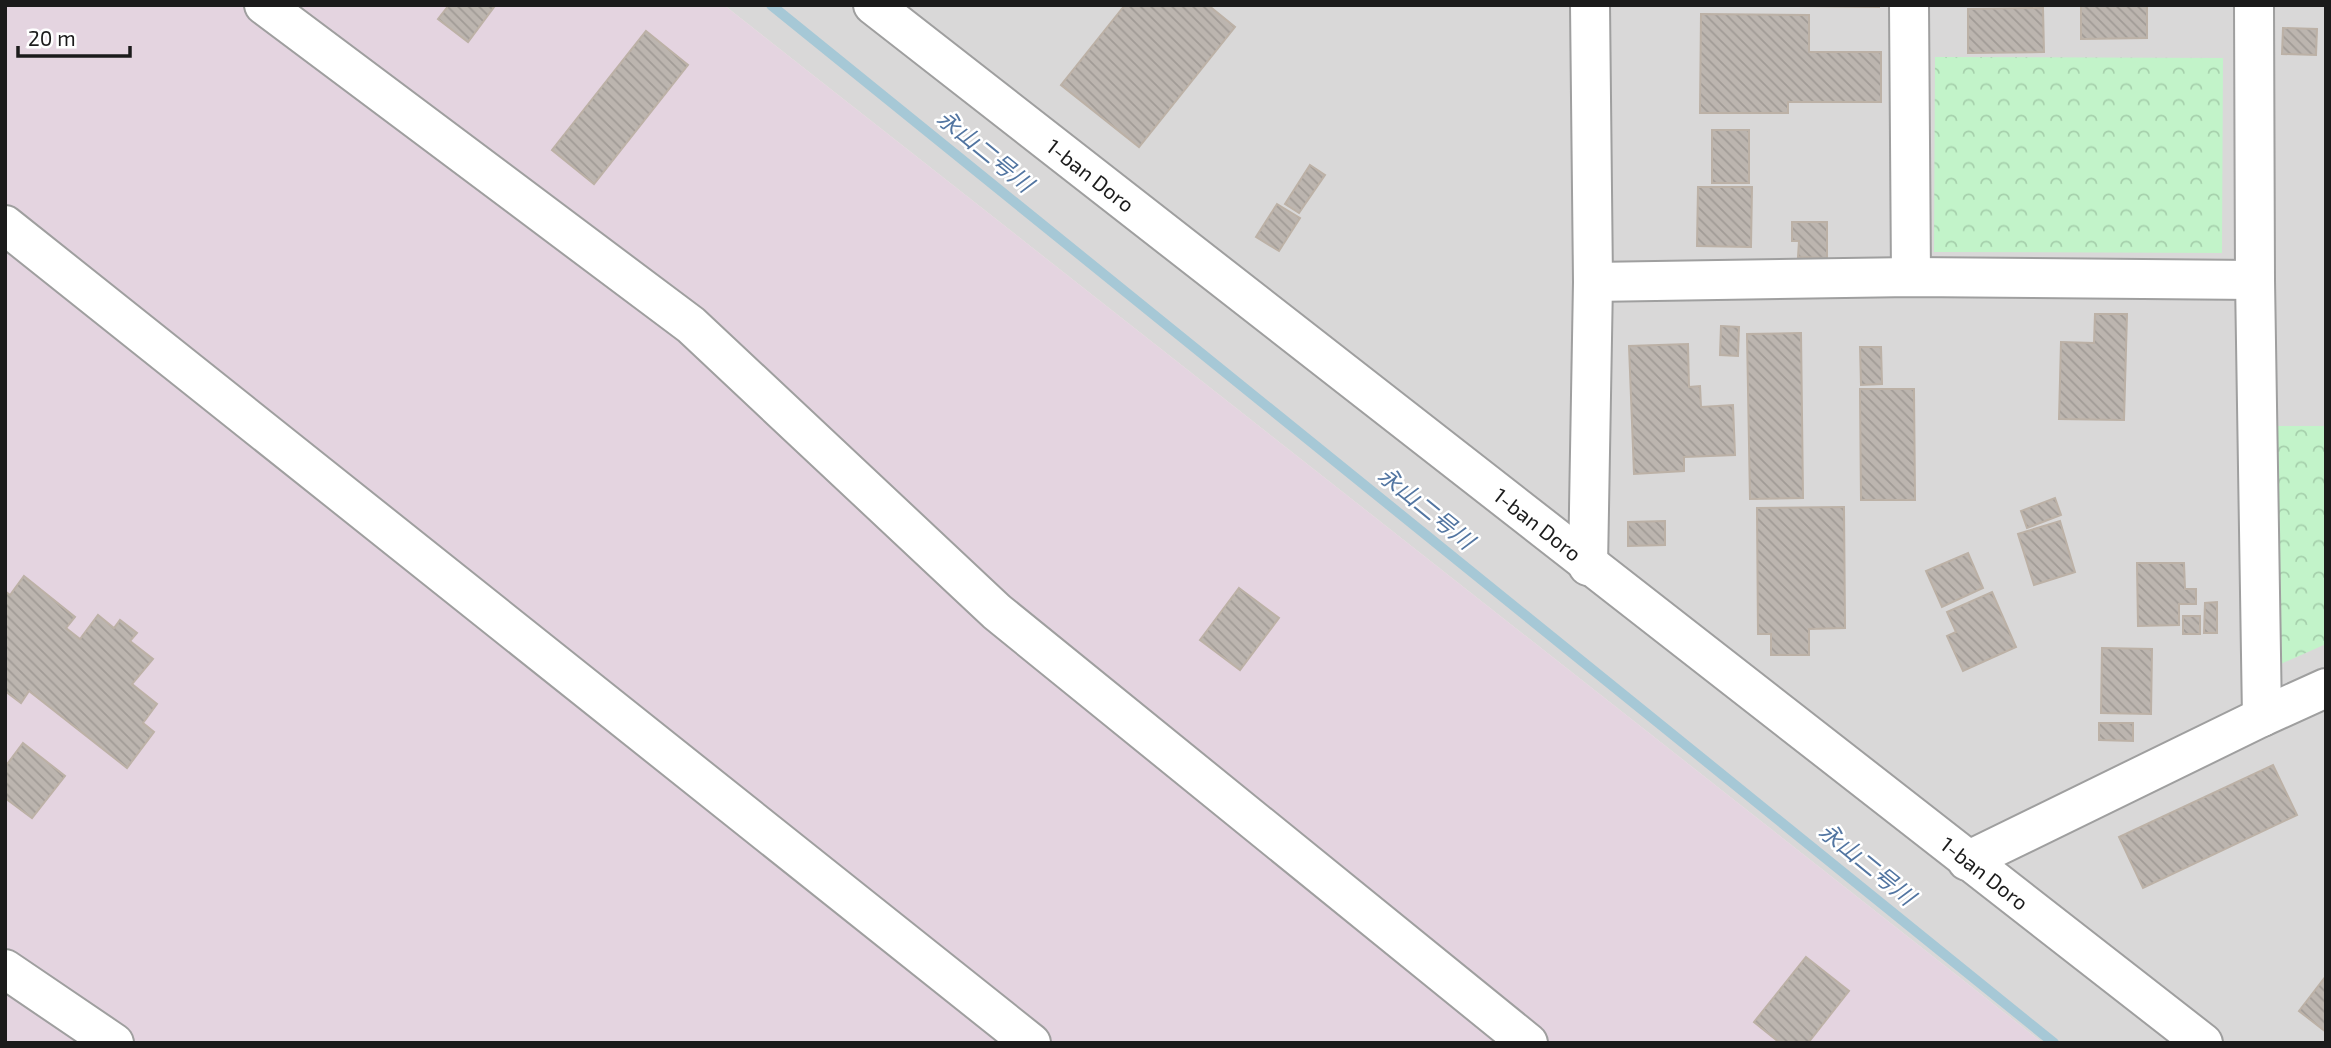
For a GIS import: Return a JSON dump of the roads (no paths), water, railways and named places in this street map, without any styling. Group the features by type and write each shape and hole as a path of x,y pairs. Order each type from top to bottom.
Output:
{"street":[{"path":"264,5 691,325 998,612 1528,1043"},
{"name":"1-ban Doro","path":"873,5 1588,566 2203,1043"},
{"path":"1588,566 1593,282 1590,5"},
{"path":"1909,5 1911,277"},
{"path":"2254,5 2262,717"},
{"path":"5,225 1031,1043"},
{"path":"1593,282 1911,277 2255,279"},
{"path":"1967,861 2326,688"},
{"path":"5,969 114,1043"}],"waterway":[{"name":"永山二号川","path":"771,5 2054,1043"}]}
